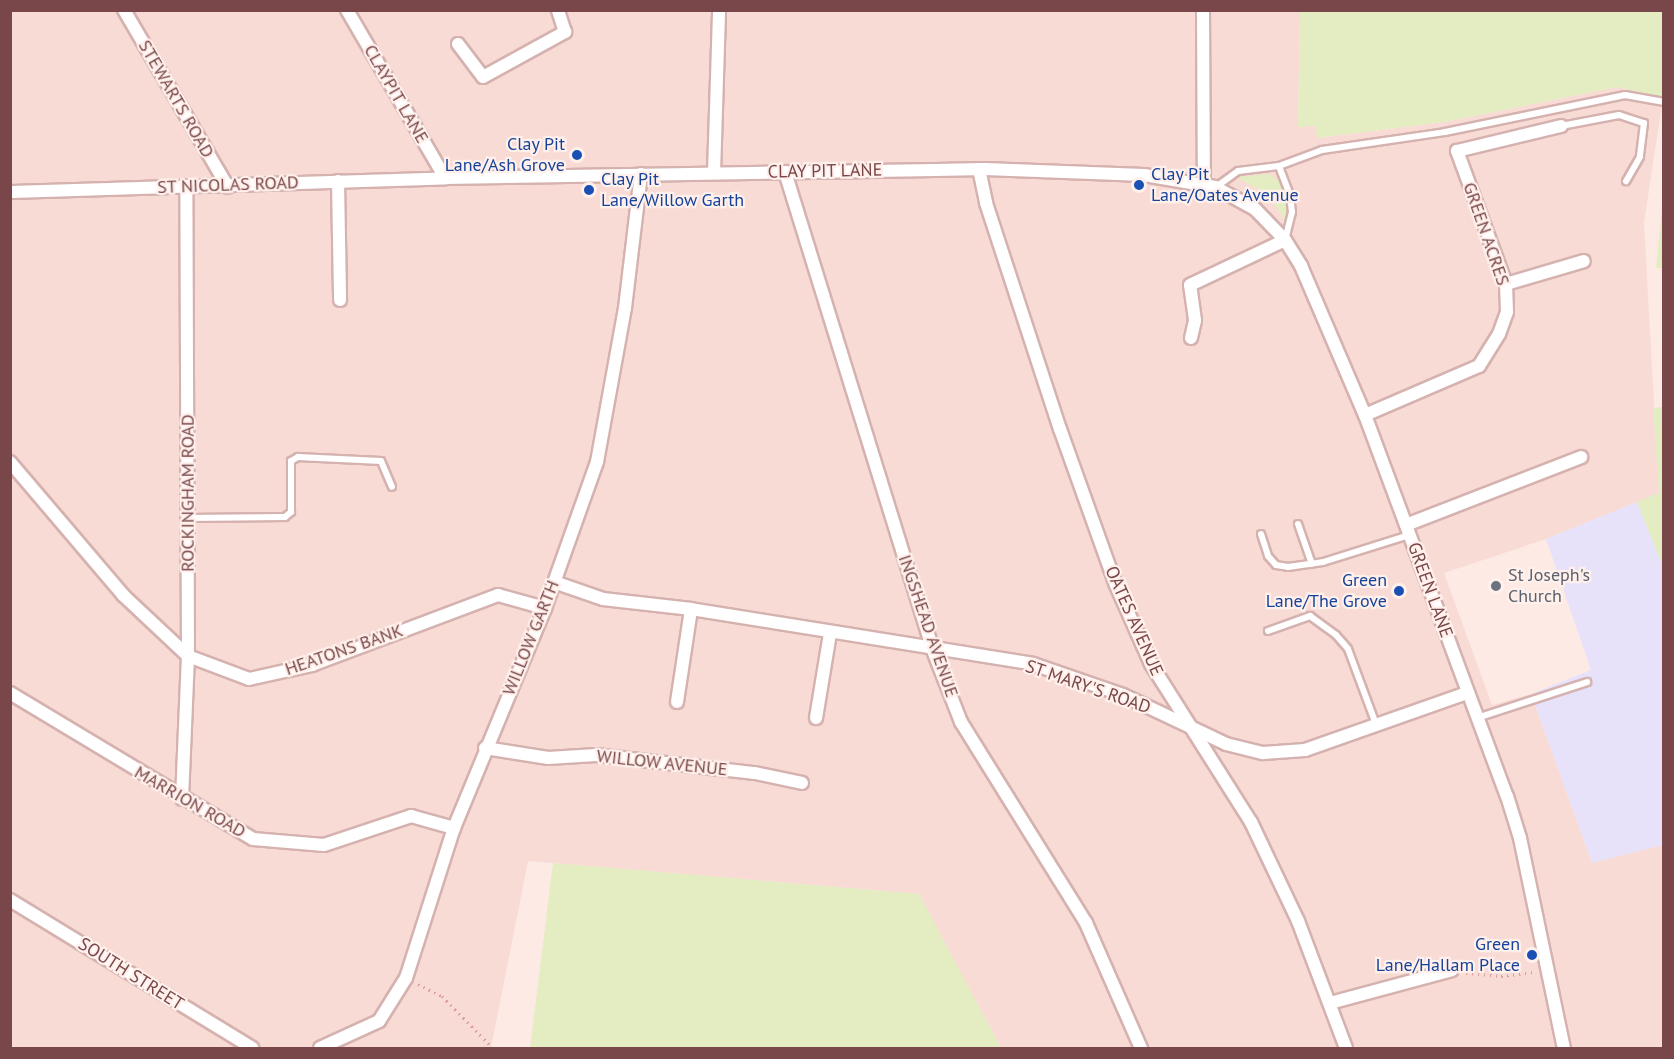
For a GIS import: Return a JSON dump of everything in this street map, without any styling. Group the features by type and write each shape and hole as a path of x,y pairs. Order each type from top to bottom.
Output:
{"street":[{"name":"STEWARTS ROAD","path":"124,10 228,187"},
{"name":"CLAYPIT LANE","path":"347,10 445,178"},
{"path":"458,44 483,77 565,32 558,10"},
{"path":"714,173 718,10"},
{"path":"1203,10 1210,185"},
{"name":"GREEN ACRES","path":"1365,415 1479,366 1499,334 1507,312 1506,284 1457,151 1561,126"},
{"name":"CLAY PIT LANE","path":"445,178 979,169 1144,175 1210,185"},
{"name":"OATES AVENUE","path":"979,169 986,203 1060,429 1116,585 1151,664 1251,822 1298,921 1346,1048"},
{"name":"INGSHEAD AVENUE","path":"785,172 932,648 962,722 1086,922 1141,1048"},
{"name":"WILLOW GARTH","path":"320,1048 379,1021 406,978 454,828 485,748 545,608 597,462 625,308 641,174"},
{"name":"ST NICOLAS ROAD","path":"10,192 186,186 228,187 445,178"},
{"path":"338,181 340,300"},
{"name":"GREEN LANE","path":"1210,185 1255,209 1285,240 1301,266 1365,415 1520,838 1564,1048"},
{"name":"ROCKINGHAM ROAD","path":"182,799 188,656 186,186"},
{"path":"1191,338 1195,320 1190,285 1285,240"},
{"path":"1506,284 1584,261"},
{"path":"1408,530 1581,457"},
{"name":"HEATONS BANK","path":"10,462 123,595 188,656 249,679 312,665 498,594 545,608"},
{"name":"ST MARY'S ROAD","path":"554,582 603,599 691,609 1033,664 1123,695 1194,731 1247,751 1280,754 1305,750 1377,727 1467,693"},
{"path":"677,702 691,609"},
{"path":"816,718 830,633"},
{"name":"MARRION ROAD","path":"10,693 182,799 253,839 324,845 411,816 454,828"},
{"name":"WILLOW AVENUE","path":"485,748 548,758 596,755 755,773 802,783"},
{"name":"SOUTH STREET","path":"10,900 252,1048"},
{"path":"1330,1003 1452,970"}],"lane":[{"path":"1210,185 1238,171 1279,166 1322,150 1445,132 1625,95 1664,102"},
{"path":"1561,126 1619,115 1644,123 1640,157 1626,181"},
{"path":"1279,166 1292,212 1285,240"},
{"path":"188,518 285,517 291,512 291,460 297,457 381,461 392,487"},
{"path":"1298,524 1312,564"},
{"path":"1261,534 1268,556 1276,565 1312,564 1408,530"},
{"path":"1268,631 1310,616 1336,635 1348,649 1377,727"},
{"path":"1477,719 1587,682"}],"path":[{"path":"1452,970 1501,976 1547,970"},
{"path":"406,978 442,996 493,1048"}],"shaded area":[{"path":"10,11 1300,11 1298,126 1315,126 1318,138 1444,122 1617,87 1663,97 1644,223 1659,493 1546,539 1444,573 1492,705 1531,694 1592,863 1663,845 1663,1048 1001,1048 918,894 528,861 491,1048 11,1048"},
{"path":"1663,407 1663,845 1592,863 1531,694 1591,670 1546,539 1659,493 1653,408"}],"green space":[{"path":"1300,11 1663,11 1663,97 1617,87 1444,122 1317,138 1315,126 1298,127"},
{"path":"1269,174 1281,182 1289,213 1286,221 1267,194 1236,177"},
{"path":"1663,200 1663,268 1656,268"},
{"path":"1664,407 1663,567 1637,502 1659,493 1653,408"},
{"path":"553,863 919,894 1001,1048 530,1048"}],"place":[{"name":"Clay Pit Lane/Ash Grove","path":"577,155"},
{"name":"Clay Pit Lane/Oates Avenue","path":"1139,185"},
{"name":"Clay Pit Lane/Willow Garth","path":"589,190"},
{"name":"St Joseph's Church","path":"1496,586"},
{"name":"Green Lane/The Grove","path":"1399,591"},
{"name":"Green Lane/Hallam Place","path":"1532,955"}]}
